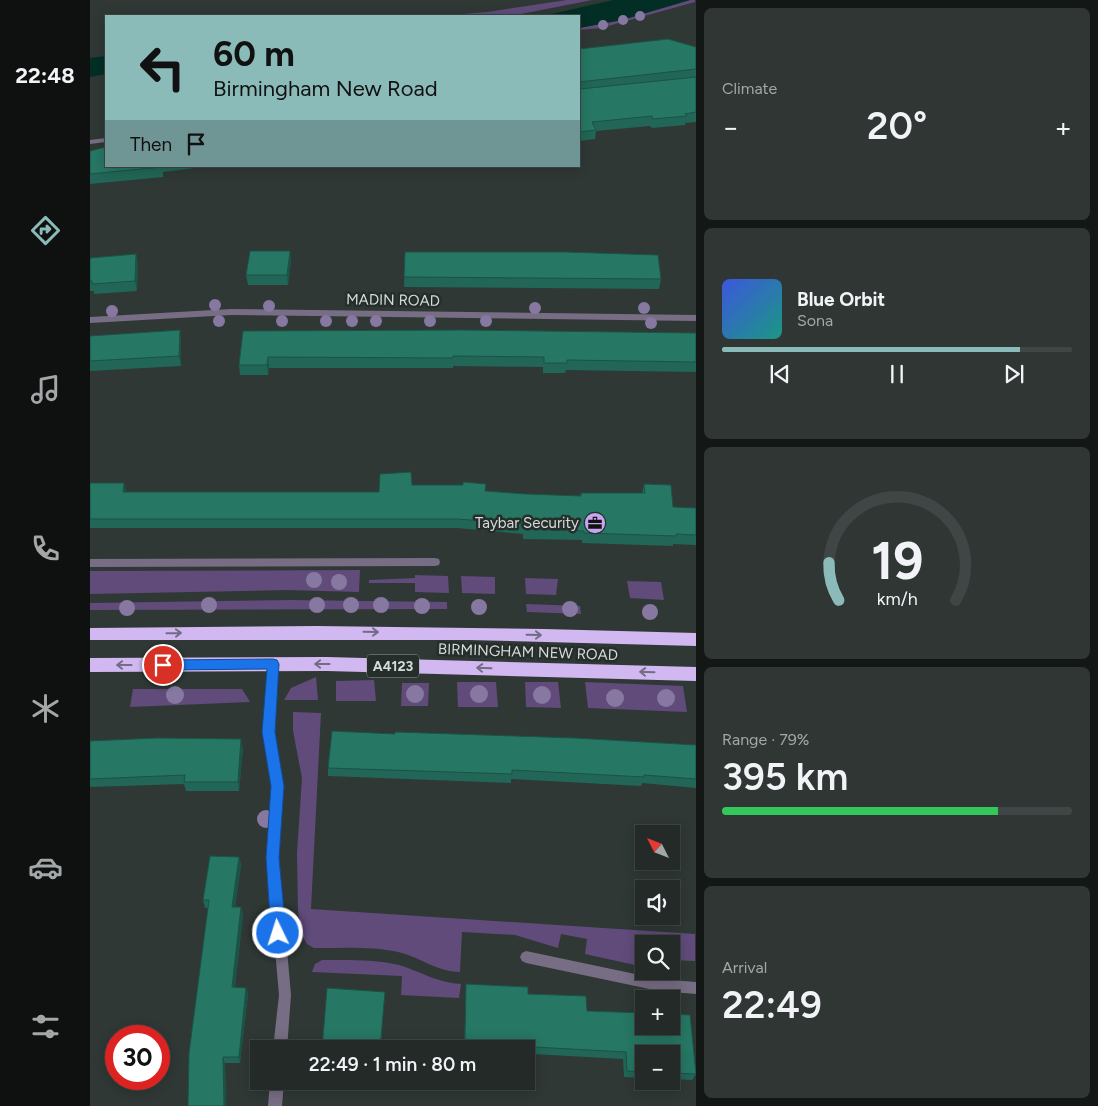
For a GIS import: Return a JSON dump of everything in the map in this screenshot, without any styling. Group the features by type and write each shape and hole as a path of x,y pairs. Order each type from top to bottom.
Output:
{"highway":[{"name":"BIRMINGHAM NEW ROAD","path":"90,634 331,632 696,640"},
{"name":"BIRMINGHAM NEW ROAD","path":"90,665 273,664 696,674"}],"street":[{"path":"90,142 105,140"},
{"name":"MADIN ROAD","path":"90,320 231,312 696,318"},
{"path":"90,563 435,562"},
{"path":"273,664 269,732 277,786 273,858 285,995 281,1040"},
{"path":"526,957 659,985 696,988"},
{"path":"275,1106 276,1090"}],"shaded area":[{"path":"567,0 592,0 516,15 451,15 487,12"},
{"path":"613,0 690,0 622,20 580,28 580,15 547,15"},
{"path":"695,0 695,2 601,28 580,30 580,28 622,20"},
{"path":"105,56 105,74 90,77 90,58"},
{"path":"360,570 359,592 287,590 90,594 90,571"},
{"path":"415,575 448,576 449,593 415,592 415,583 369,583 369,580 415,578"},
{"path":"461,576 495,577 495,594 462,593"},
{"path":"525,578 558,579 556,595 526,594"},
{"path":"627,581 661,582 664,600 630,598"},
{"path":"291,600 447,602 447,609 90,610 90,603"},
{"path":"526,604 580,606 581,614 527,612"},
{"path":"316,677 318,700 284,700 291,688"},
{"path":"374,680 376,701 336,701 336,681"},
{"path":"457,682 496,682 498,707 458,707"},
{"path":"525,682 558,682 561,708 526,707"},
{"path":"585,682 683,686 687,712 588,708"},
{"path":"402,683 429,683 428,706 401,706"},
{"path":"133,689 242,689 250,702 130,707"},
{"path":"293,712 321,713 311,909 695,934 695,961 680,960 680,935 635,935 635,965 585,954 587,939 561,934 558,948 515,935 462,932 460,972 444,970 406,954 388,950 314,948 307,944 300,932 298,911 297,853 302,778 293,731"},
{"path":"322,960 370,961 399,965 436,979 461,984 459,998 401,995 402,976 312,972 315,964"}],"building":[{"path":"668,39 696,47 696,69 580,82 580,49"},
{"path":"696,77 696,112 685,114 687,116 653,119 652,116 592,122 596,130 580,132 580,89"},
{"path":"105,147 105,167 162,167 90,174 90,151"},
{"path":"250,251 290,251 287,275 246,275"},
{"path":"405,252 565,252 658,255 661,279 404,277"},
{"path":"136,254 135,281 92,284 92,281 90,281 90,258"},
{"path":"180,330 179,356 90,361 90,336"},
{"path":"463,330 696,333 696,362 567,360 567,363 544,363 544,357 268,357 267,365 239,365 243,331"},
{"path":"411,472 412,485 463,485 463,482 486,484 485,491 526,494 581,496 581,493 645,493 644,484 671,485 673,507 696,508 696,535 584,533 584,531 524,529 524,524 457,519 90,519 90,483 124,483 123,492 379,492 380,474"},
{"path":"332,731 575,738 696,745 696,779 512,770 512,774 328,768"},
{"path":"157,738 241,739 238,782 184,782 185,775 90,779 90,741"},
{"path":"210,856 239,857 232,907 241,907 232,987 246,988 239,1057 223,1057 224,1106 188,1106 189,1053 209,900 203,900"},
{"path":"466,984 528,987 528,994 586,996 587,1011 635,1013 635,1035 680,1035 680,1014 690,1015 696,1074 680,1073 680,1045 635,1045 635,1071 627,1071 626,1052 535,1047 535,1040 465,1040"},
{"path":"327,988 385,992 381,1040 323,1040"}],"place":[{"name":"Taybar Security","path":"595,523"}],"route":[{"path":"163,665 273,664 269,732 277,786 273,858 278,933"}]}
